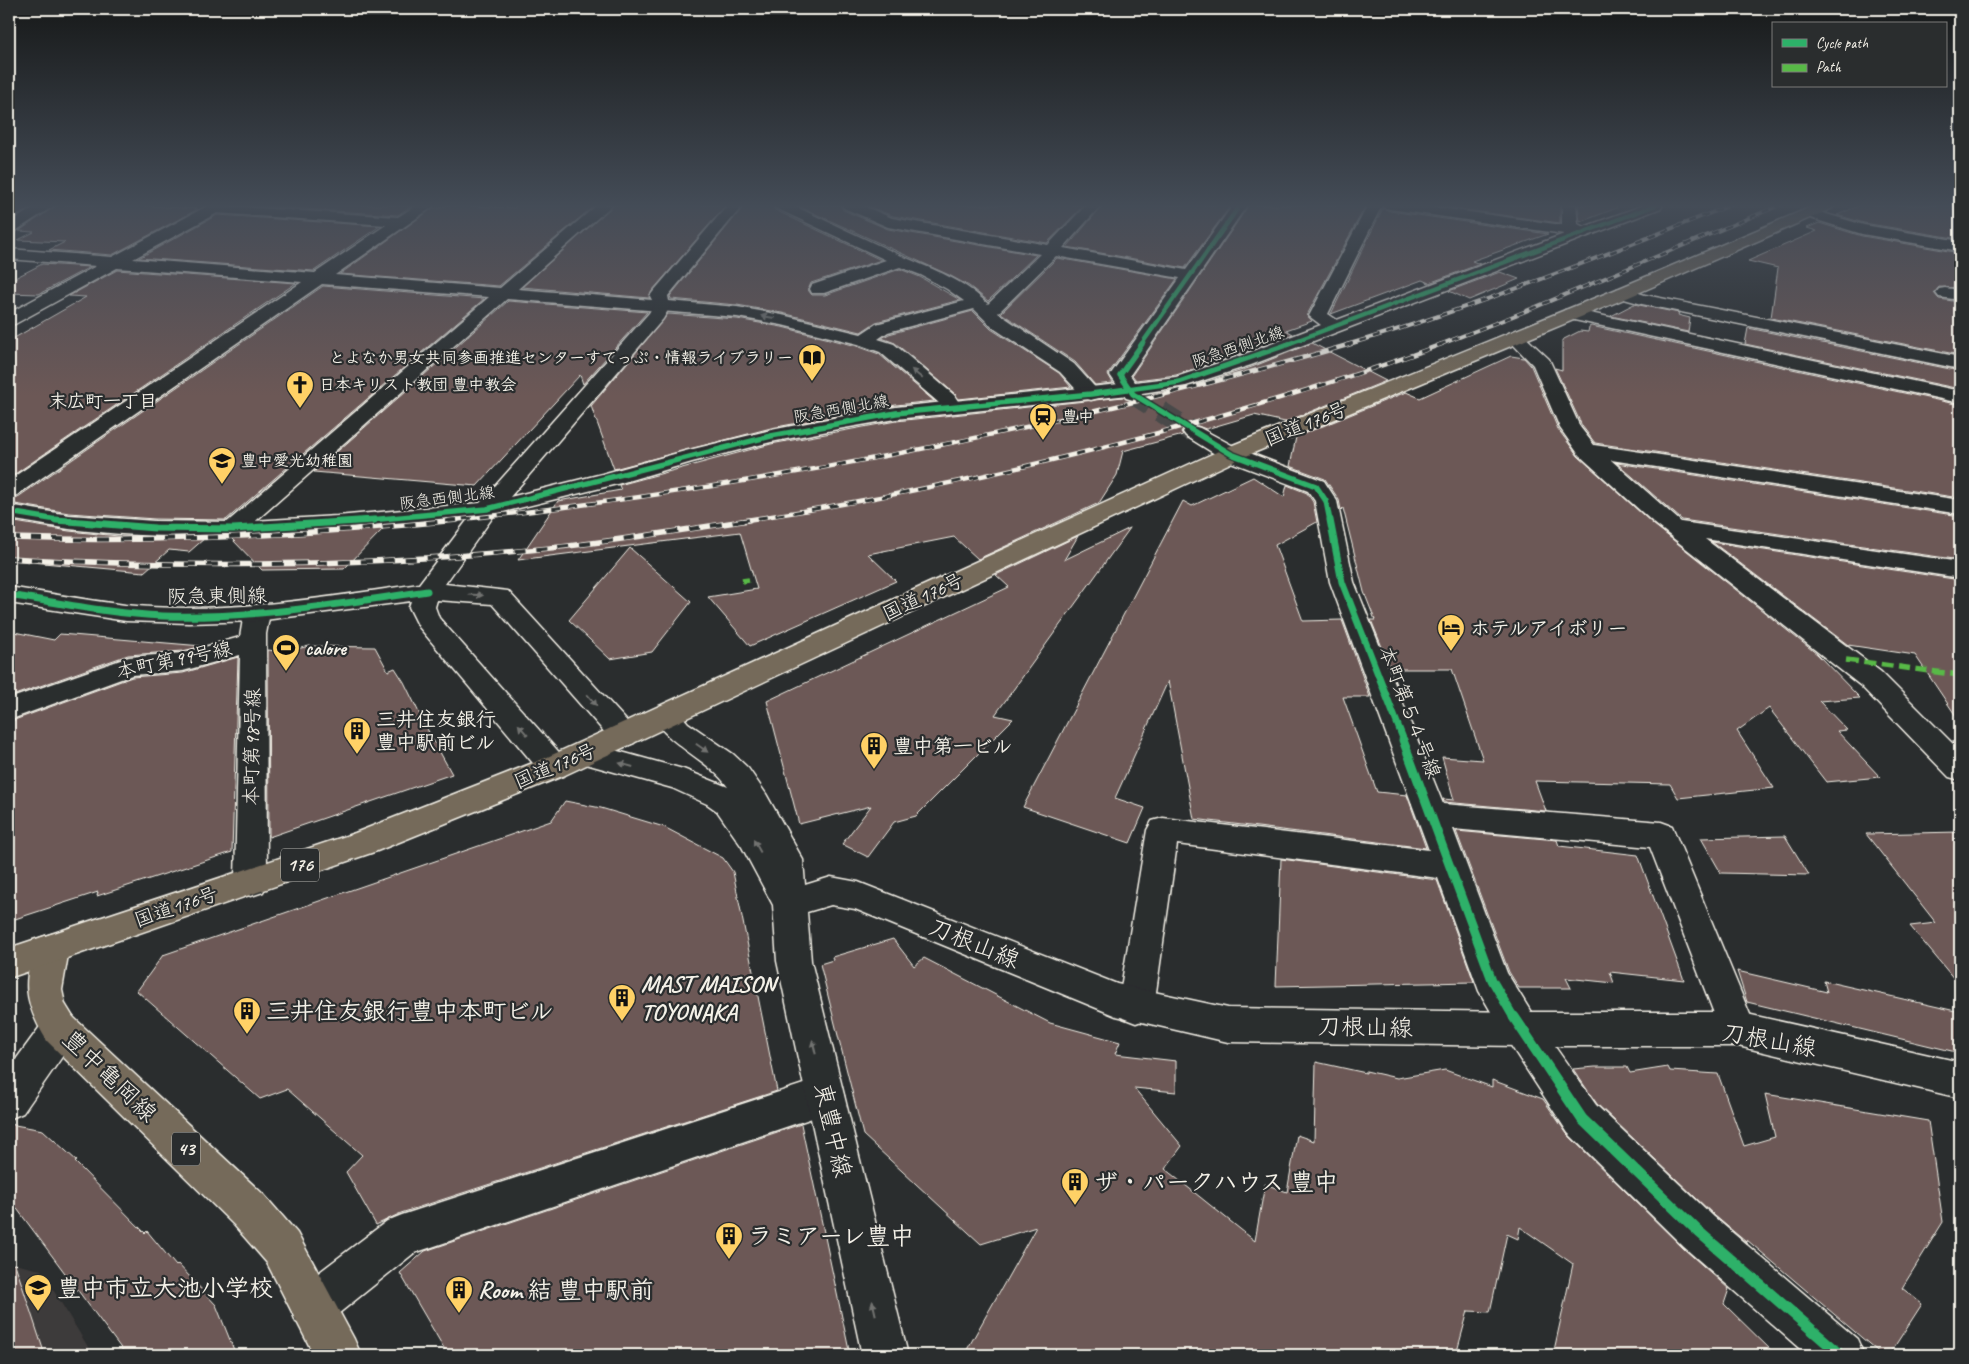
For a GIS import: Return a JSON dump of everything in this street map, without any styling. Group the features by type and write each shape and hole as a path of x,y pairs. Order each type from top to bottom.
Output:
{"main road":[{"name":"国道176号","path":"9,963 251,882 412,825 554,767 1231,454 1680,269"},
{"name":"豊中亀岡線","path":"52,949 44,990 47,1010 60,1029 249,1210 282,1248 338,1355"}],"street":[{"path":"9,320 102,269"},
{"path":"199,269 662,305 737,312 782,320 864,340 887,348 947,399 952,407"},
{"path":"9,490 333,269"},
{"path":"234,529 530,269"},
{"path":"554,767 428,622 422,607 427,591 487,508 657,315 662,305 659,296 682,269"},
{"path":"818,289 878,269"},
{"path":"923,269 954,285 983,308 998,323 1067,368 1091,394"},
{"path":"864,340 882,328 983,308 1031,269"},
{"path":"1151,269 1189,275"},
{"path":"1131,392 1120,375 1194,269"},
{"path":"1334,326 1318,316 1342,269"},
{"name":"阪急西側北線","path":"9,512 79,523 155,528 234,529 337,524 487,508 771,436 896,413 1091,394 1131,392 1179,382 1244,361 1485,269"},
{"path":"1623,293 1652,301 1960,363"},
{"path":"1571,314 1960,397"},
{"path":"1515,337 1542,363 1570,428 1588,450 1676,528 1871,679 1960,769"},
{"name":"本町第５４号線","path":"1193,432 1231,454 1316,486 1326,500 1342,582 1432,815 1492,980 1521,1029 1582,1119 1698,1232 1841,1355"},
{"path":"1588,450 1960,507"},
{"path":"1676,528 1960,570"},
{"name":"阪急東側線","path":"9,595 126,613 189,615 257,613 427,591 499,597 624,736"},
{"name":"本町第98号線","path":"251,882 253,634 257,613"},
{"name":"本町第99号線","path":"9,710 129,666 183,662 254,642"},
{"name":"東豊中線","path":"666,716 678,730 723,762 737,776 755,802 787,860 794,961 885,1355"},
{"name":"東豊中線","path":"585,753 692,784 714,793 727,801 754,841 790,904"},
{"path":"1432,815 1661,835 1738,1029"},
{"path":"1136,1006 1163,830 1451,866"},
{"name":"刀根山線","path":"790,904 831,891 858,896 1116,1000 1228,1025 1521,1029 1738,1029 1960,1080"},
{"path":"9,1100 60,1029"},
{"path":"312,1306 402,1236 825,1096"}],"shaded area":[{"name":"豊中市立大池小学校","path":"9,1263 41,1270 93,1355 9,1355"}],"building":[{"path":"33,269 87,269 39,294 9,293 9,281"},
{"path":"282,269 317,269 314,271"},
{"path":"348,269 520,269 499,286 340,274"},
{"path":"543,269 671,269 652,291 649,298 522,287"},
{"path":"693,269 855,269 811,283 808,290 812,295 825,295 900,269 920,277 960,300 876,322 861,332 782,313 737,305 671,299 670,296"},
{"path":"935,269 1022,269 988,301 969,286"},
{"path":"1046,269 1118,269 1177,279 1108,374 1113,383 1095,385 1075,362 1001,313"},
{"path":"1205,269 1332,269 1307,315 1312,321 1286,330 1293,334 1176,375 1136,380 1132,375"},
{"path":"1353,269 1468,269 1429,283 1422,280 1331,314"},
{"path":"1778,269 1960,269 1960,288 1939,287 1934,293 1939,299 1960,302 1960,355 1771,318"},
{"path":"117,270 296,283 9,478 9,341 86,297 69,296"},
{"path":"1500,272 1519,279 1469,300 1449,291"},
{"path":"323,286 484,299 226,520 155,519 69,513 9,503 9,499 18,497"},
{"path":"508,301 647,312 583,384 580,375 477,486 314,472"},
{"path":"1634,304 1679,313 1678,315 1690,318 1688,332 1611,316"},
{"path":"973,311 991,329 1059,373 1071,387 959,399 895,343 882,338 889,334"},
{"path":"668,314 737,319 782,327 857,346 879,354 934,401 896,405 771,428 614,469 591,406"},
{"path":"1591,326 1960,405 1960,498 1595,443 1582,426 1555,368 1562,370 1562,340 1580,331 1588,332"},
{"path":"1748,328 1960,371 1960,389 1745,344"},
{"path":"1312,343 1386,381 1285,422 1254,415 1206,429 1192,424 1184,427 1181,432 1183,435 1123,451 1117,475 1099,503 978,559 954,537 868,554 896,581 750,646 708,597 757,589 740,532 518,560 558,501 621,490 619,485 771,444 896,421 1123,397 1134,402 1141,400 1143,395 1187,388 1252,367"},
{"path":"1511,356 1524,358 1531,366 1558,429 1578,456 1653,524 1817,654 1860,698 1819,701 1847,730 1837,731 1880,777 1826,782 1769,708 1737,731 1774,788 1678,798 1670,784 1535,781 1546,811 1444,802 1443,799 1454,800 1442,757 1483,760 1452,669 1391,669 1371,620 1375,620 1364,592 1343,508 1341,510 1339,500 1325,479 1290,466 1296,437 1406,392 1420,398"},
{"path":"1617,463 1960,516 1960,560 1682,520"},
{"path":"1253,477 1284,497 1287,485 1307,493 1313,502 1317,522 1275,545 1303,621 1342,620 1370,697 1343,697 1377,792 1407,795 1426,848 1194,819 1168,681 1115,798 1145,808 1130,843 1023,807 1183,501 1192,506"},
{"path":"9,521 69,531 118,536 205,538 189,552 169,550 144,572 9,560"},
{"path":"384,528 344,569 262,570 231,538"},
{"path":"1130,528 995,715 1013,719 916,816 894,822 868,857 842,844 871,806 799,824 767,701 1009,587 996,575 1078,536 1064,560"},
{"path":"1712,542 1960,580 1960,722 1915,655 1848,645"},
{"path":"630,548 691,602 652,652 610,659 569,620"},
{"path":"9,631 54,640 60,634 202,646 183,651 128,655 9,697"},
{"name":"三井住友銀行 豊中駅前ビル","path":"296,646 297,649 309,646 375,647 388,671 395,668 404,682 452,774 269,837 268,650 276,651"},
{"path":"238,657 232,852 97,896 98,892 9,921 9,722 132,677 183,673"},
{"path":"565,801 601,808 664,827 723,858 733,872 777,1091 401,1213 376,1225 346,1172 362,1155 287,1089 260,1099 137,991 163,955 551,821"},
{"path":"1456,831 1557,840 1559,846 1638,855 1684,980 1610,972 1614,983 1566,978 1571,988 1519,988 1509,972"},
{"path":"1960,832 1960,986 1910,926 1936,923 1866,834"},
{"path":"1785,836 1809,875 1721,873 1701,838"},
{"path":"1281,859 1437,880 1474,982 1276,986"},
{"path":"893,939 914,966 924,958 1050,1023 1120,1042 1115,1054 1176,1061 1176,1092 1134,1088 1182,1146 1165,1169 1255,1241 1265,1184 1287,1192 1297,1135 1314,1141 1316,1062 1397,1078 1445,1070 1492,1087 1492,1080 1543,1099 1567,1134 1683,1248 1729,1289 1724,1304 1776,1355 1553,1355 1573,1264 1520,1227 1518,1239 1507,1234 1490,1312 1468,1311 1456,1355 964,1355 1036,1227 981,1244 863,1135 820,964 833,960 832,957"},
{"path":"1737,971 1827,992 1824,981 1960,1012 1960,1053 1747,1002"},
{"path":"1627,1067 1630,1073 1668,1067 1670,1071 1718,1074 1744,1146 1775,1137 1765,1094 1928,1121 1943,1222 1902,1288 1922,1304 1889,1355 1882,1355 1747,1240 1746,1242 1715,1216 1597,1104 1573,1069"},
{"path":"9,1124 43,1130 77,1161 75,1162 145,1233 147,1231 176,1266 178,1264 216,1305 236,1355 126,1355 9,1198"},
{"path":"801,1124 850,1355 448,1355 400,1273 425,1251"},
{"path":"15,1264 45,1355 9,1355 9,1265"}],"tunnel":[{"path":"1133,394 1193,432"}],"railway":[{"path":"1346,345 1444,314 1568,269"},
{"path":"1439,345 1627,269"},
{"path":"445,521 560,508 674,492 902,453 1128,403 1240,375 1351,344"},
{"path":"740,521 898,494 1106,447 1301,392 1442,344"},
{"path":"9,538 121,539 289,534 457,520"},
{"path":"9,558 144,564 280,564 415,559 550,548 749,520"}],"marked path":[{"path":"742,581 749,580"},
{"path":"1846,660 1960,675"}],"cycle path":[{"path":"1195,269 1120,375 1133,394 1231,454 1316,486 1326,501 1342,582 1432,815 1492,980 1521,1029 1582,1119 1699,1232 1841,1355"},
{"path":"9,512 69,522 155,528 233,529 337,523 487,509 609,479 685,457 771,436 838,423 896,413 1091,394 1179,382 1244,361 1488,269"},
{"path":"9,595 125,613 201,616 315,607 427,591"}],"place":[{"name":"とよなか男女共同参画推進センターすてっぷ・情報ライブラリー","path":"812,382"},
{"name":"日本キリスト教団 豊中教会","path":"300,409"},
{"name":"豊中","path":"1043,441"},
{"name":"豊中愛光幼稚園","path":"222,485"},
{"name":"ホテルアイボリー","path":"1451,652"},
{"name":"calore","path":"286,672"},
{"name":"三井住友銀行 豊中駅前ビル","path":"357,755"},
{"name":"豊中第一ビル","path":"874,770"},
{"name":"MAST MAISON TOYONAKA","path":"622,1022"},
{"name":"三井住友銀行豊中本町ビル","path":"247,1035"},
{"name":"ザ・パークハウス 豊中","path":"1075,1206"},
{"name":"ラミアーレ豊中","path":"729,1260"},
{"name":"豊中市立大池小学校","path":"38,1312"},
{"name":"Room 結 豊中駅前","path":"459,1314"}],"district":[{"name":"末広町一丁目","path":"103,401"}]}
